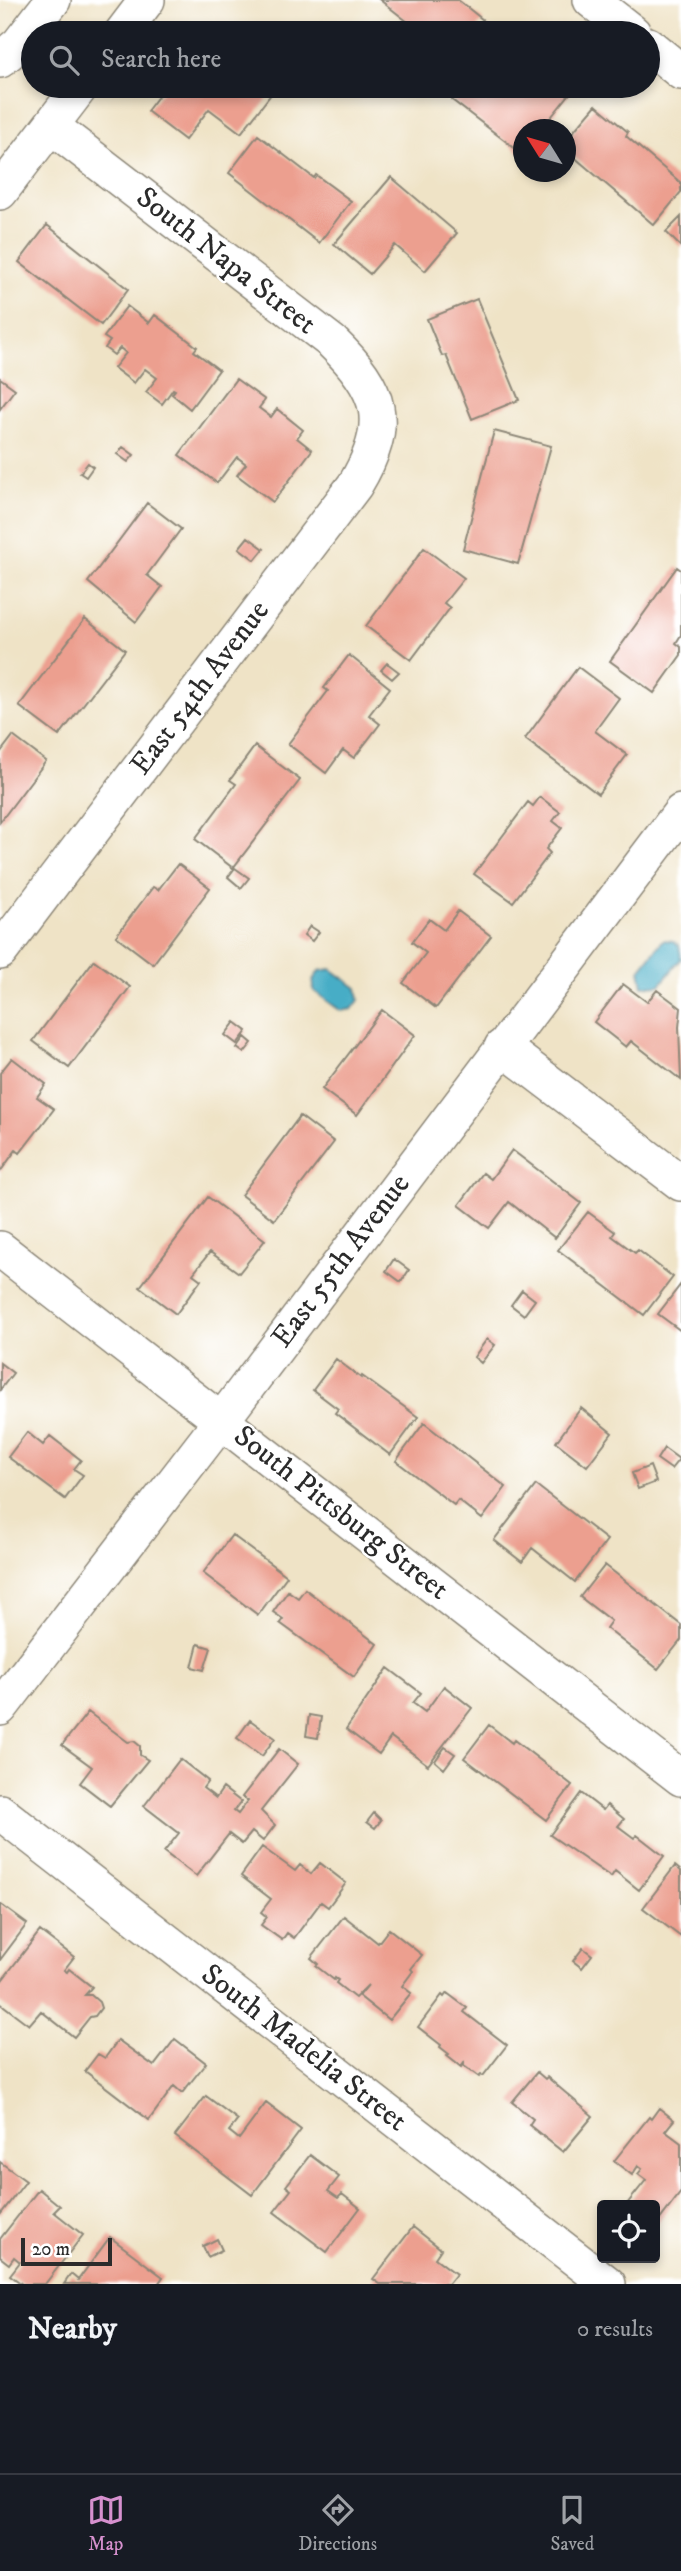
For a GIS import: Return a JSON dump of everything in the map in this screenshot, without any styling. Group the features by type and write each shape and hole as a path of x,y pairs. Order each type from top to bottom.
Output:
{"street":[{"path":"37,21 53,0"},
{"path":"131,21 147,0"},
{"path":"591,0 618,21"},
{"path":"0,60 21,41"},
{"path":"660,55 681,72"},
{"path":"0,192 72,98"},
{"name":"South Napa Street","path":"51,126 332,342 364,378 373,397 377,415"},
{"name":"East 54th Avenue","path":"0,952 355,485 375,446 377,415"},
{"name":"East 55th Avenue","path":"0,1708 222,1420 681,812"},
{"path":"502,1046 681,1184"},
{"name":"South Pittsburg Street","path":"0,1249 681,1778"},
{"name":"South Madelia Street","path":"0,1812 608,2284"}],"water":[{"path":"663,940 679,945 681,959 660,985 643,986 640,970"},
{"path":"331,969 357,988 359,1000 352,1009 341,1011 314,991 313,980 319,971"}],"building":[{"path":"380,0 458,0 483,20 482,21 407,21"},
{"path":"157,98 268,98 241,133 209,109 185,140 147,111"},
{"path":"454,98 566,98 550,119 513,119 513,147 452,100"},
{"path":"596,105 628,132 626,136 681,183 681,192 654,225 576,159 576,128"},
{"path":"258,135 314,178 316,175 351,201 319,243 229,173"},
{"path":"391,177 457,233 425,271 395,245 370,274 334,244"},
{"path":"681,217 681,247 666,232"},
{"path":"47,225 128,289 101,325 19,262"},
{"path":"477,299 519,400 472,419 446,355 442,356 427,319"},
{"path":"127,306 149,323 155,315 197,347 194,351 219,370 190,409 172,394 175,390 173,389 162,404 146,392 157,378 145,369 134,383 114,368 126,353 120,348 114,355 105,348 110,341 104,337"},
{"path":"0,378 15,389 0,409"},
{"path":"236,379 265,400 259,408 271,417 277,409 303,430 297,438 312,450 273,502 237,475 246,464 237,457 217,483 179,455"},
{"path":"494,431 551,446 518,564 463,549"},
{"path":"123,447 134,455 128,462 117,454"},
{"path":"88,463 93,467 86,477 80,473"},
{"path":"147,503 181,529 147,575 162,587 136,622 88,582"},
{"path":"248,537 264,549 255,560 239,548"},
{"path":"424,548 464,578 444,603 450,608 411,660 366,626"},
{"path":"677,567 681,570 681,635 676,643 681,647 681,655 654,693 610,661"},
{"path":"85,619 125,650 59,736 19,706"},
{"path":"349,655 390,688 369,715 380,724 354,758 343,750 326,773 288,744 328,691 324,688"},
{"path":"387,663 399,672 392,679 381,670"},
{"path":"578,667 619,698 595,731 627,755 598,794 525,739"},
{"path":"13,736 46,761 0,822 0,753"},
{"path":"255,746 300,780 233,868 195,839 236,784 230,780"},
{"path":"540,797 560,812 553,821 562,828 546,849 550,853 513,902 474,874 528,802 533,806"},
{"path":"178,864 210,888 153,964 116,936 153,887 158,890"},
{"path":"235,868 249,878 241,888 228,877"},
{"path":"458,911 491,936 436,1008 403,983 426,953 412,942 429,919 444,930"},
{"path":"310,926 319,932 312,941 304,935"},
{"path":"94,960 130,987 69,1068 33,1041"},
{"path":"623,984 647,1002 657,990 681,1008 681,1080 631,1041 626,1047 594,1022"},
{"path":"382,1010 415,1035 357,1115 322,1089"},
{"path":"235,1022 247,1031 237,1044 225,1035"},
{"path":"245,1037 252,1043 244,1053 237,1048"},
{"path":"12,1058 46,1084 37,1097 54,1109 20,1153 16,1150 0,1172 0,1073"},
{"path":"300,1116 334,1142 274,1220 241,1195"},
{"path":"512,1150 581,1203 555,1238 509,1202 489,1228 459,1205 483,1173 491,1179"},
{"path":"208,1197 265,1240 239,1273 210,1252 193,1274 201,1280 176,1314 140,1287"},
{"path":"588,1212 615,1232 612,1236 635,1253 638,1250 673,1277 644,1315 558,1250"},
{"path":"394,1259 409,1270 401,1282 386,1271"},
{"path":"681,1284 681,1331 658,1314"},
{"path":"522,1290 535,1300 524,1315 511,1305"},
{"path":"487,1339 495,1345 481,1363 474,1357"},
{"path":"336,1359 418,1417 390,1455 335,1413 338,1409 313,1390"},
{"path":"0,1363 13,1373 0,1390"},
{"path":"581,1408 612,1433 587,1466 556,1442"},
{"path":"424,1423 506,1487 482,1519 458,1500 454,1505 396,1461"},
{"path":"27,1432 43,1445 50,1436 81,1460 74,1469 83,1475 65,1499 8,1457"},
{"path":"664,1448 679,1459 671,1469 657,1459"},
{"path":"650,1466 656,1482 638,1489 632,1473"},
{"path":"536,1485 607,1540 575,1582 532,1548 522,1562 494,1540"},
{"path":"232,1535 287,1576 258,1615 203,1573"},
{"path":"605,1565 681,1625 681,1640 658,1669 606,1628 611,1621 580,1597"},
{"path":"305,1589 377,1644 354,1677 280,1623 283,1619 273,1612 288,1591 298,1598"},
{"path":"198,1644 211,1648 204,1670 192,1667"},
{"path":"388,1668 421,1693 413,1703 425,1712 444,1686 472,1708 428,1765 391,1737 379,1754 346,1729"},
{"path":"88,1712 128,1742 134,1741 140,1746 140,1755 148,1760 110,1806 80,1783 92,1767 62,1745"},
{"path":"309,1715 321,1717 318,1738 306,1736"},
{"path":"250,1720 275,1738 262,1756 237,1738"},
{"path":"489,1725 512,1743 514,1740 572,1785 546,1820 464,1758"},
{"path":"445,1747 455,1754 444,1769 435,1761"},
{"path":"279,1749 298,1764 261,1811 275,1825 263,1841 252,1832 242,1844 229,1834 196,1876 164,1852 179,1833 144,1806 180,1759 208,1781 203,1788 216,1798 223,1788 241,1802 234,1811 238,1814 248,1801 242,1797"},
{"path":"581,1793 603,1810 607,1805 624,1819 618,1826 634,1838 637,1835 664,1856 639,1890 615,1871 611,1877 550,1835"},
{"path":"374,1813 381,1820 375,1828 367,1822"},
{"path":"262,1847 295,1871 300,1865 311,1874 320,1863 346,1883 328,1907 321,1902 294,1938 287,1933 282,1940 261,1925 267,1917 261,1912 271,1899 241,1876"},
{"path":"675,1866 681,1871 681,1937 643,1908"},
{"path":"0,1904 27,1924 0,1960"},
{"path":"344,1916 378,1943 389,1929 422,1955 402,1986 411,1993 389,2020 359,1996 368,1985 355,1998 336,1983 338,1980 334,1980 316,1966 318,1964 311,1958"},
{"path":"40,1931 74,1957 64,1970 67,1972 69,1969 92,1987 85,1995 91,1995 101,2008 74,2037 41,2011 29,2025 0,2003 0,1983"},
{"path":"583,1948 592,1955 582,1968 573,1961"},
{"path":"447,1993 467,2008 464,2012 507,2045 483,2076 479,2077 464,2066 464,2063 461,2067 447,2056 449,2054 441,2045 418,2027 442,1995 444,1997"},
{"path":"175,2039 206,2063 182,2093 174,2086 149,2120 85,2071 98,2054 105,2058 118,2040 154,2066"},
{"path":"537,2072 545,2079 547,2077 593,2116 563,2152 529,2125 533,2119 512,2102"},
{"path":"206,2096 238,2120 229,2131 239,2139 266,2103 301,2130 252,2195 175,2136"},
{"path":"659,2108 674,2120 665,2131 681,2143 681,2192 660,2219 660,2200 630,2200 646,2180 638,2174 642,2169 638,2166 632,2175 614,2161 649,2117 651,2119"},
{"path":"310,2155 339,2177 328,2191 338,2198 342,2194 360,2208 327,2252 274,2212 291,2190 286,2186"},
{"path":"0,2162 26,2181 0,2215"},
{"path":"39,2189 60,2206 54,2212 83,2235 45,2284 22,2284 10,2275 20,2262 14,2257 9,2264 0,2257 0,2239"},
{"path":"413,2227 441,2249 435,2258 456,2274 448,2284 380,2284 373,2279"},
{"path":"110,2237 163,2277 158,2284 64,2284 71,2274 78,2280"},
{"path":"217,2239 222,2250 208,2257 203,2246"}]}
